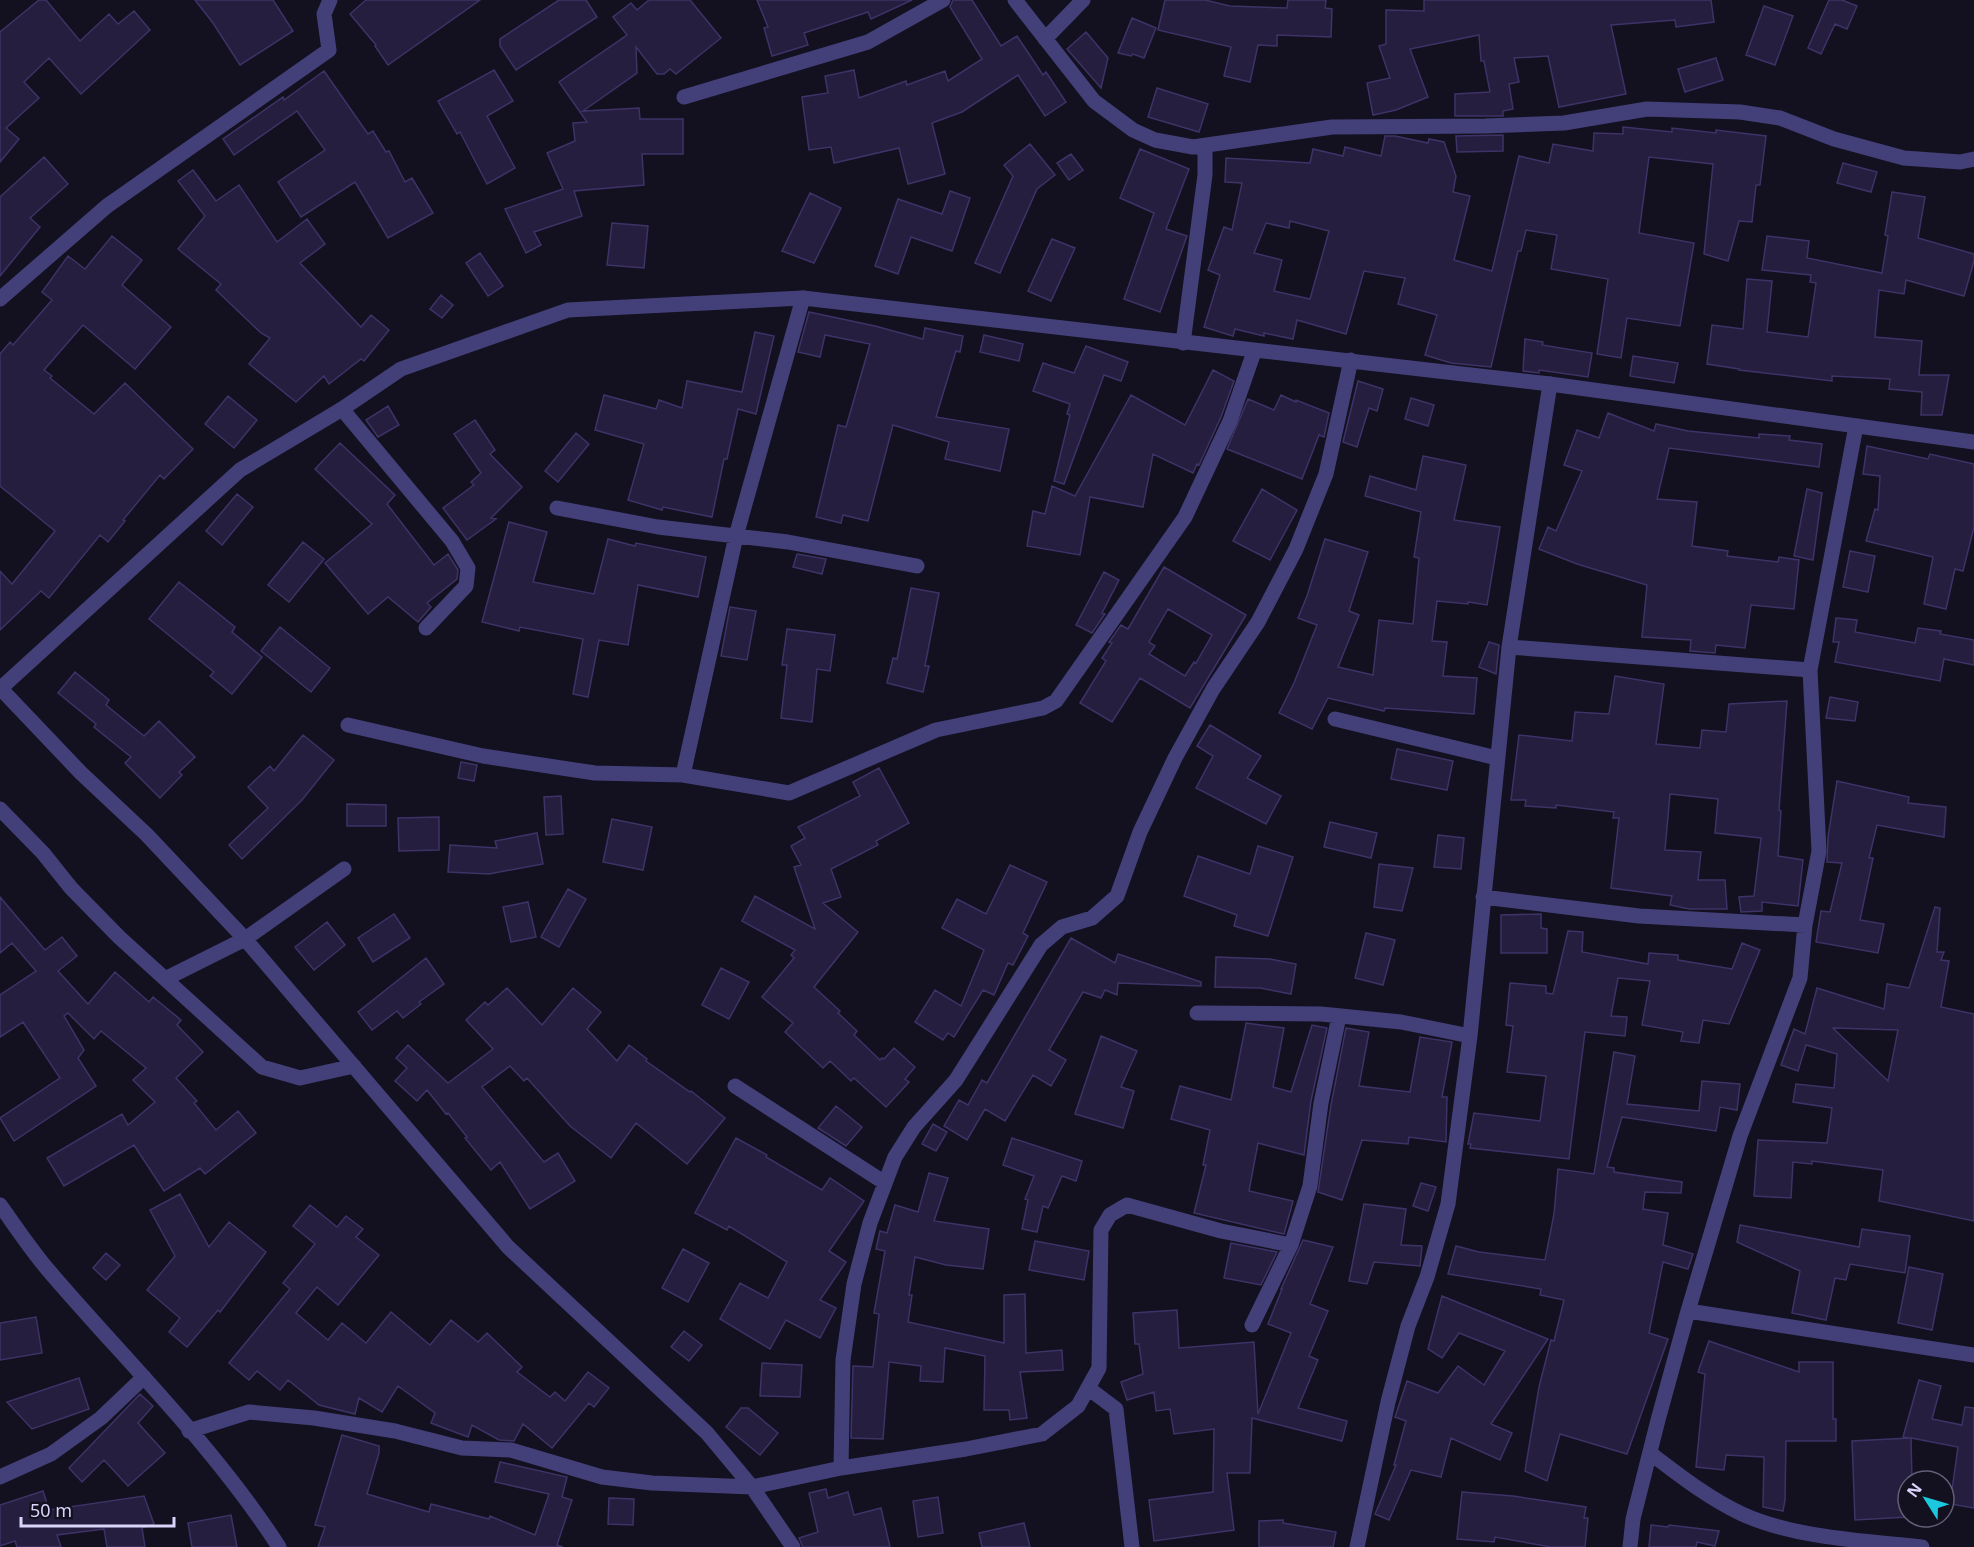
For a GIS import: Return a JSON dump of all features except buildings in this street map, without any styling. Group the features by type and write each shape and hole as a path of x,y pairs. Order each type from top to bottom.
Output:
{"street":[{"path":"0,299 107,206 329,50 324,14 330,0"},
{"path":"684,97 868,42 943,0"},
{"path":"1015,0 1094,101 1133,130 1155,140 1193,147 1332,127 1564,123 1647,109 1740,112 1780,118 1834,139 1904,158 1960,162 1974,159"},
{"path":"1045,39 1083,0"},
{"path":"1183,343 1205,175 1206,146"},
{"path":"682,775 736,536 803,298"},
{"path":"793,1547 752,1487 707,1433 508,1247 245,939 147,835 81,773 0,688 240,470 342,409 401,369 568,310 803,298 1550,384 1974,442"},
{"path":"348,725 483,756 573,770 595,773 682,775 789,793 936,730 1043,708 1056,701 1185,517 1230,421 1254,351"},
{"path":"841,1468 843,1360 854,1284 870,1223 895,1157 914,1127 956,1080 1041,945 1062,927 1092,918 1117,896 1140,832 1174,758 1213,689 1258,622 1296,549 1326,474 1351,360"},
{"path":"1357,1547 1388,1402 1408,1326 1427,1277 1448,1204 1470,1036 1509,647 1550,384"},
{"path":"342,409 452,541 468,568 466,586 426,628"},
{"path":"1630,1547 1634,1519 1650,1453 1688,1311 1740,1136 1800,978 1805,925 1819,851 1810,670 1856,426"},
{"path":"557,508 658,527 788,542 917,566"},
{"path":"1509,647 1810,670"},
{"path":"1335,719 1497,758"},
{"path":"0,809 43,854 71,888 165,979 262,1067 300,1077 354,1066"},
{"path":"165,979 245,939 344,868"},
{"path":"1483,897 1639,916 1805,925"},
{"path":"1197,1013 1321,1014 1401,1022 1470,1036"},
{"path":"1252,1325 1291,1245 1310,1186 1321,1103 1339,1016"},
{"path":"735,1086 885,1183"},
{"path":"0,1205 47,1269 144,1377 258,1514 279,1547"},
{"path":"189,1431 249,1412 314,1418 396,1431 462,1448 511,1450 602,1477 652,1483 752,1487 841,1468 966,1449 1042,1434 1078,1406 1099,1368 1101,1230 1110,1215 1127,1205 1221,1231 1291,1245"},
{"path":"1688,1311 1974,1355"},
{"path":"0,1477 51,1454 101,1418 144,1377"},
{"path":"1088,1388 1116,1409 1132,1547"},
{"path":"1650,1453 1707,1495 1743,1514 1775,1525 1835,1539 1922,1547"}]}
